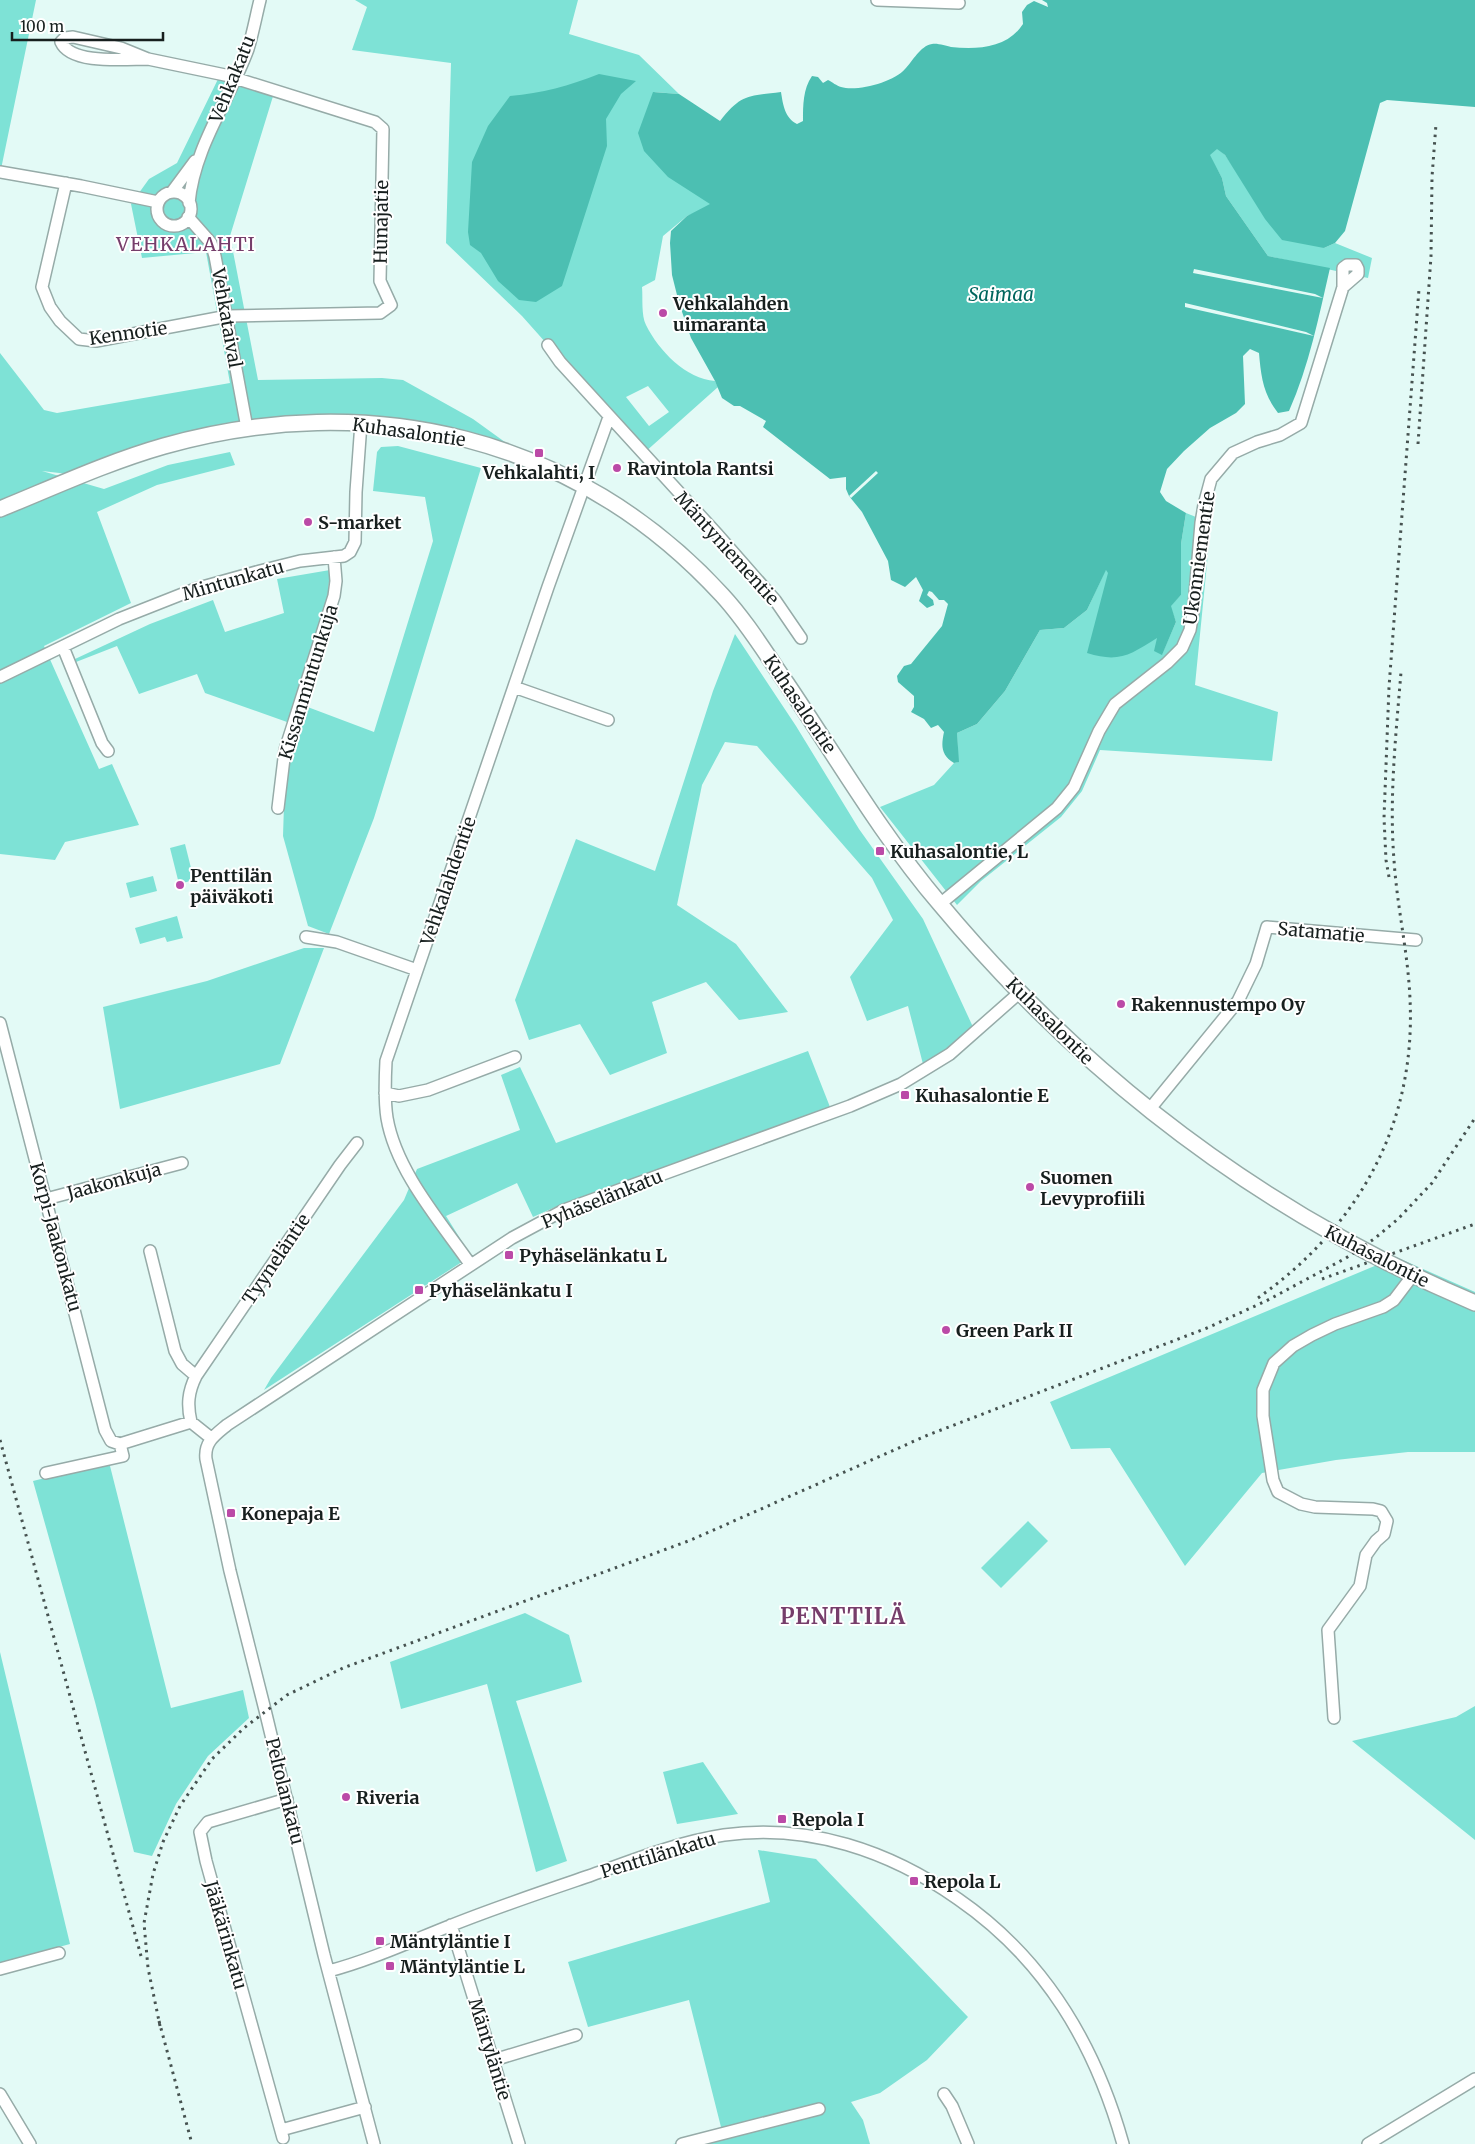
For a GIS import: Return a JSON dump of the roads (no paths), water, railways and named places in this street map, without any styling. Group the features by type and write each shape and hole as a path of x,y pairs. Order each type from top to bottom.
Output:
{"main road":[{"name":"Kuhasalontie","path":"0,509 130,457 171,444 247,428 300,422 361,423 438,432 521,456 584,487 609,501 641,523 669,545 723,595 747,625 871,812 940,904 1019,993 1088,1060 1149,1110 1243,1179 1286,1207 1413,1275 1475,1303"}],"street":[{"name":"Vehkakatu","path":"189,203 191,185 199,156 248,48 260,0"},
{"path":"877,0 959,3"},
{"path":"148,59 114,61 71,53 64,48 61,42 66,38 73,37 121,48 148,59 235,79"},
{"name":"Hunajatie","path":"228,316 380,313 391,305 380,281 383,129 375,122 235,79"},
{"name":"Vehkakatu","path":"172,192 199,156"},
{"path":"0,172 66,183 158,202"},
{"name":"Kennotie","path":"66,183 42,287 50,307 60,321 78,339 96,341 228,316"},
{"path":"172,192 179,193 189,203 188,217 179,225 166,224 158,215 158,202 166,194 172,192"},
{"name":"Vehkataival","path":"188,217 211,243 228,316 247,428"},
{"name":"Ukonniementie","path":"940,904 1057,808 1074,787 1099,731 1115,704 1167,663 1182,648 1190,630 1193,614 1201,523 1211,479 1233,453 1257,442 1280,435 1301,423 1343,287"},
{"name":"Mäntyniementie","path":"548,345 560,362 775,600 801,638"},
{"name":"Vehkalahdentie","path":"470,1264 400,1159 387,1121 385,1093 386,1061 609,417"},
{"name":"Mintunkatu","path":"0,677 119,619 195,589 282,566 344,556 350,552 355,542 356,492 361,423"},
{"name":"Kissanmintunkuja","path":"278,808 285,750 334,596 336,573 334,557"},
{"path":"63,646 102,743 108,751"},
{"path":"514,687 608,720"},
{"name":"Satamatie","path":"1149,1110 1238,1001 1256,964 1267,927 1416,940"},
{"path":"306,937 337,942 418,970"},
{"name":"Pyhäselänkatu","path":"211,1438 227,1425 512,1238 564,1210 850,1106 901,1084 950,1054 1019,993"},
{"name":"Korpi-Jaakonkatu","path":"0,1023 106,1430 111,1441 120,1444"},
{"path":"385,1093 399,1096 428,1090 515,1057"},
{"name":"Tyyneläntie","path":"196,1376 340,1165 358,1144"},
{"name":"Jaakonkuja","path":"46,1199 182,1163"},
{"path":"150,1251 169,1336 182,1364 196,1376 188,1397 188,1411 191,1422 211,1438"},
{"path":"1334,1718 1328,1630 1360,1586 1366,1555 1376,1541 1384,1534 1387,1521 1381,1511 1373,1509 1316,1507 1302,1504 1278,1492 1274,1480 1264,1416 1263,1390 1274,1363 1292,1346 1335,1324 1383,1307 1394,1300 1413,1275"},
{"path":"46,1474 123,1456 120,1444 191,1422"},
{"name":"Peltolankatu","path":"211,1438 206,1453 230,1571 374,2144"},
{"name":"Jääkärinkatu","path":"287,1799 208,1822 200,1832 206,1861 282,2134 365,2107"},
{"name":"Penttilänkatu","path":"329,1971 396,1950 451,1925 670,1848 724,1835 774,1832 822,1837 864,1850 908,1869 954,1896 989,1921 1014,1946 1053,1991 1080,2033 1103,2082 1124,2144"},
{"name":"Mäntyläntie","path":"451,1925 519,2144"},
{"path":"0,1969 59,1953"},
{"path":"494,2060 576,2035"},
{"path":"1368,2144 1475,2079"},
{"path":"0,2094 30,2144"},
{"path":"944,2094 952,2106 968,2144"},
{"path":"682,2144 819,2110"}],"water":[{"name":"Saimaa","path":"1042,0 1475,0 1475,107 1387,100 1380,103 1345,231 1335,243 1324,248 1282,240 1265,219 1225,155 1217,149 1210,155 1222,178 1226,196 1268,256 1330,268 1308,359 1289,411 1278,413 1273,406 1266,392 1259,353 1250,349 1243,356 1245,404 1236,413 1210,428 1167,469 1160,492 1166,501 1186,513 1181,544 1181,595 1171,606 1176,622 1162,655 1154,651 1157,638 1124,656 1108,657 1087,653 1108,573 1106,570 1087,610 1064,628 1040,630 1005,691 977,724 957,733 959,762 954,763 943,750 944,732 938,725 931,728 924,719 911,712 914,707 914,696 898,682 897,676 904,666 911,664 942,626 948,604 944,600 939,600 929,591 927,595 933,600 934,605 927,608 919,601 923,590 916,577 905,587 891,580 888,561 862,512 849,496 846,489 846,477 830,479 763,427 766,421 740,406 734,406 722,398 715,381 691,338 679,303 672,275 670,243 671,231 687,216 710,204 668,177 644,151 638,133 653,92 679,94 720,121 727,112 746,98 760,94 781,92 787,115 797,124 803,121 805,92 812,76 818,77 823,83 828,80 848,88 875,85 900,74 920,51 928,45 937,44 971,48 1000,43 1017,32 1023,24 1022,12 1027,5 1034,1 1048,7 1047,3"},
{"path":"599,74 636,81 621,94 606,119 607,146 562,286 536,302 519,300 498,281 481,253 470,245 468,232 472,162 488,126 510,96 555,88"}],"railway":[{"path":"1418,444 1431,256 1432,177 1436,124"},
{"path":"1389,877 1386,860 1384,818 1389,687 1419,289"},
{"path":"1258,1298 1294,1270 1325,1238 1352,1205 1374,1168 1391,1130 1403,1088 1409,1045 1410,999 1395,878 1392,813 1401,672"},
{"path":"160,2026 148,1968 144,1923 153,1874 163,1842 180,1806 212,1759 244,1728 287,1695 343,1668 691,1540 928,1435 1207,1328 1266,1301 1346,1258 1374,1239 1398,1219 1432,1183 1475,1118"},
{"path":"1322,1279 1475,1224"},
{"path":"0,1440 141,1956"},
{"path":"159,2021 192,2144"}],"place":[{"name":"Vehkalahden uimaranta","path":"663,313"},
{"name":"Vehkalahti, I","path":"539,453"},
{"name":"Ravintola Rantsi","path":"617,468"},
{"name":"S-market","path":"308,522"},
{"name":"Kuhasalontie, L","path":"880,851"},
{"name":"Penttilän päiväkoti","path":"180,885"},
{"name":"Rakennustempo Oy","path":"1121,1004"},
{"name":"Kuhasalontie E","path":"905,1095"},
{"name":"Suomen Levyprofiili","path":"1030,1187"},
{"name":"Pyhäselänkatu L","path":"509,1255"},
{"name":"Pyhäselänkatu I","path":"419,1290"},
{"name":"Green Park II","path":"946,1330"},
{"name":"Konepaja E","path":"231,1513"},
{"name":"Riveria","path":"346,1797"},
{"name":"Repola I","path":"782,1819"},
{"name":"Repola L","path":"914,1881"},
{"name":"Mäntyläntie I","path":"380,1941"},
{"name":"Mäntyläntie L","path":"390,1966"}],"district":[{"name":"VEHKALAHTI","path":"186,244"},
{"name":"PENTTILÄ","path":"843,1616"}]}
